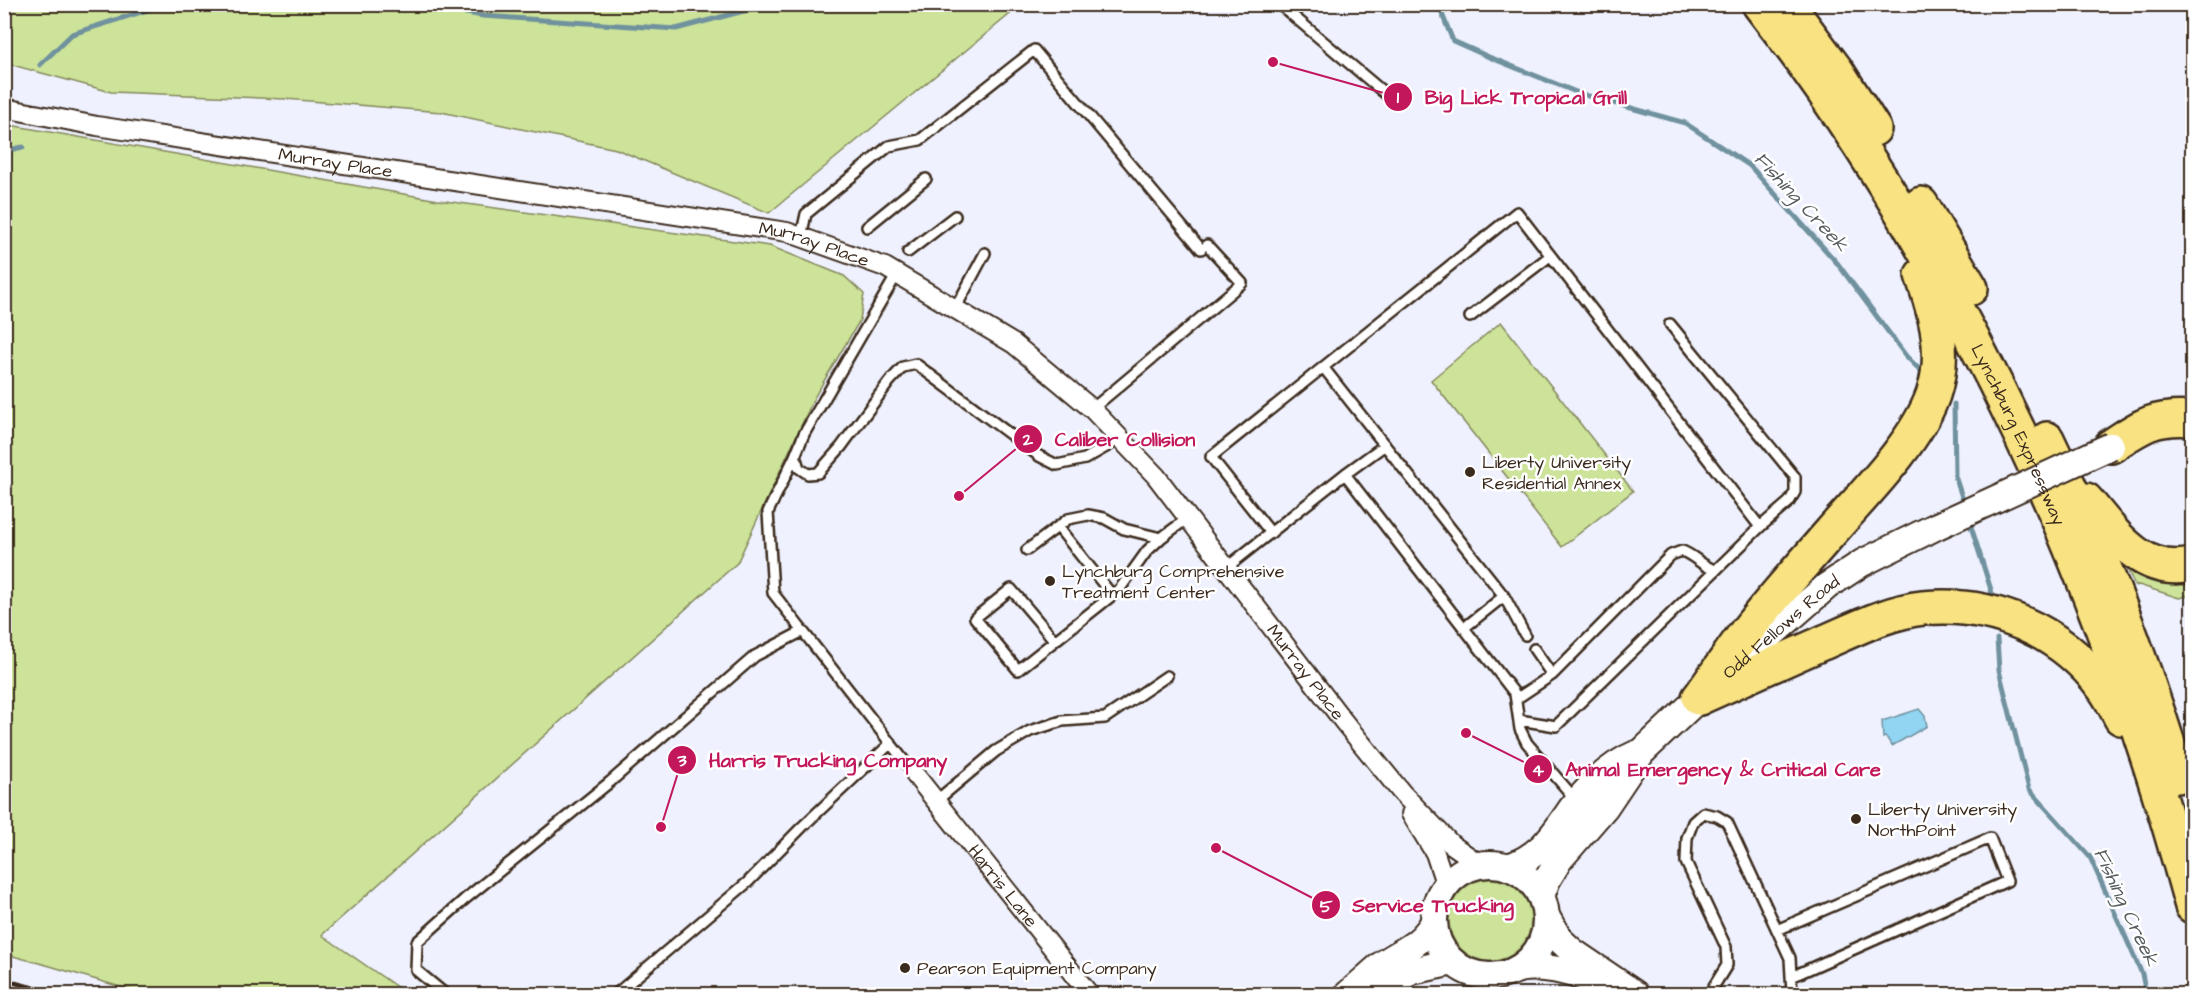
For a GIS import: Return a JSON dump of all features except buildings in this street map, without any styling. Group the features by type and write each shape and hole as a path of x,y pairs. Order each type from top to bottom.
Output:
{"highway":[{"name":"Lynchburg Expressway","path":"1759,4 1848,128 1947,291 1989,367 2045,490 2102,625 2182,826"},
{"name":"Lynchburg Expressway","path":"1787,4 1837,71 1947,246 1978,302 2064,475 2116,594 2154,696 2182,826 2193,906"},
{"path":"1699,698 1752,625 1895,458 1920,422 1933,396 1940,352 1938,328 1932,302 1898,209"},
{"path":"2111,446 2142,426 2160,419 2193,419"},
{"path":"2111,446 2162,436 2183,435 2193,438"},
{"path":"2064,475 2123,543 2141,558 2170,567 2193,565"},
{"path":"1699,698 1857,627 1887,616 1922,608 1946,607 2012,618 2039,630 2062,645 2104,688 2182,826"}],"main road":[{"name":"Odd Fellows Road","path":"1544,907 1547,880 1559,860 1605,807 1642,752 1699,698 1827,586 1862,563 1937,526 2111,446"},
{"name":"Odd Fellows Road","path":"1508,867 1524,862 1545,846 1578,802 1603,774 1621,760 1642,752"},
{"path":"1348,994 1381,966 1425,937 1434,922 1439,898 1456,876 1468,869 1494,864 1520,872 1531,881 1559,939 1591,965 1633,993"},
{"path":"1518,969 1527,963 1541,945 1545,932 1544,907"},
{"path":"1434,922 1440,944 1453,962 1473,974 1496,976 1533,966 1562,970 1633,993"},
{"path":"1361,994 1384,987 1412,971 1453,962"}],"street":[{"name":"Murray Place","path":"4,108 97,126 787,232 885,267 1014,344 1092,409 1156,476 1344,722 1402,793 1451,844 1481,865"},
{"name":"Harris Lane","path":"916,776 1089,994"},
{"name":"Murray Place","path":"1402,793 1410,812 1435,853 1446,886"}],"lane":[{"path":"1279,4 1388,96"},
{"path":"801,237 806,214 889,146 920,140 1034,50 1204,247 1242,283 1092,409"},
{"path":"867,227 926,179"},
{"path":"1271,533 1211,457 1516,212 1760,527"},
{"path":"908,252 955,216"},
{"path":"955,309 985,253"},
{"path":"1470,317 1550,256"},
{"path":"897,274 804,434 768,512 773,593 916,776"},
{"path":"1519,720 1556,726 1715,570 1789,502 1795,492 1795,477 1670,324"},
{"path":"795,456 799,468 808,474 818,473 841,447 889,382 903,367 916,364 1039,456 1057,465 1085,459 1120,439"},
{"path":"1323,367 1504,596 1525,635"},
{"path":"1226,568 1385,445"},
{"path":"1345,474 1515,694 1519,720 1527,743 1578,802"},
{"path":"1028,550 1068,519 1088,515 1104,518 1124,529 1161,538"},
{"path":"1055,641 1011,589 975,618 1018,670 1055,641 1112,595 1119,590 1147,552 1161,538 1188,518"},
{"path":"1058,527 1112,595"},
{"path":"1516,699 1552,675 1671,555 1682,551 1703,567 1715,570"},
{"path":"1464,628 1504,596"},
{"path":"445,994 417,969 417,942 465,899 610,782 755,656 803,631"},
{"path":"1534,649 1552,675"},
{"path":"936,801 996,751 1030,731 1062,720 1105,718 1167,676"},
{"path":"616,994 748,882 802,827 891,743"},
{"path":"1709,994 1727,965 1726,947 1686,862 1687,838 1693,822 1703,813 1717,816 1727,822 1790,958 1792,994"},
{"path":"1777,930 1990,838 2007,881 1791,977"}],"green space":[{"path":"4,5 1021,5 769,213 616,149 441,112 286,99 111,92 5,63"},
{"path":"4,124 438,200 770,246 844,276 864,294 860,320 815,396 737,563 322,935 407,994 144,994 5,954"},
{"path":"1501,322 1633,491 1562,547 1431,380"},
{"path":"2121,555 2192,575 2192,595 2179,598 2139,585 2135,586"},
{"path":"1490,879 1506,882 1519,891 1528,904 1531,920 1528,936 1519,949 1506,958 1490,961 1474,958 1461,949 1452,936 1449,920 1452,904 1461,891 1474,882"}],"water":[{"path":"1919,709 1925,716 1927,726 1892,746 1886,737 1883,738 1882,721"}],"waterway":[{"name":"Fishing Creek","path":"40,65 72,34 166,4"},
{"name":"Fishing Creek","path":"417,4 483,16 676,29 770,4"},
{"name":"Fishing Creek","path":"1438,4 1453,41 1581,94 1685,123 1750,166 1838,264 1906,356 1923,373"},
{"name":"Fishing Creek","path":"4,151 23,147"},
{"name":"Fishing Creek","path":"1954,404 1955,476 1965,506"},
{"name":"Fishing Creek","path":"1969,520 1992,593"},
{"name":"Fishing Creek","path":"1997,639 1999,670 2029,789 2090,857 2142,974 2146,994"}],"railway":[{"path":"4,980 58,994"},
{"path":"4,993 9,994"}],"place":[{"name":"Big Lick Tropical Grill","path":"1273,62"},
{"name":"Liberty University Residential Annex","path":"1470,472"},
{"name":"Caliber Collision","path":"959,496"},
{"name":"Lynchburg Comprehensive Treatment Center","path":"1050,581"},
{"name":"Animal Emergency & Critical Care","path":"1466,733"},
{"name":"Liberty University NorthPoint","path":"1856,819"},
{"name":"Harris Trucking Company","path":"661,827"},
{"name":"Service Trucking","path":"1216,848"},
{"name":"Pearson Equipment Company","path":"905,968"}]}
